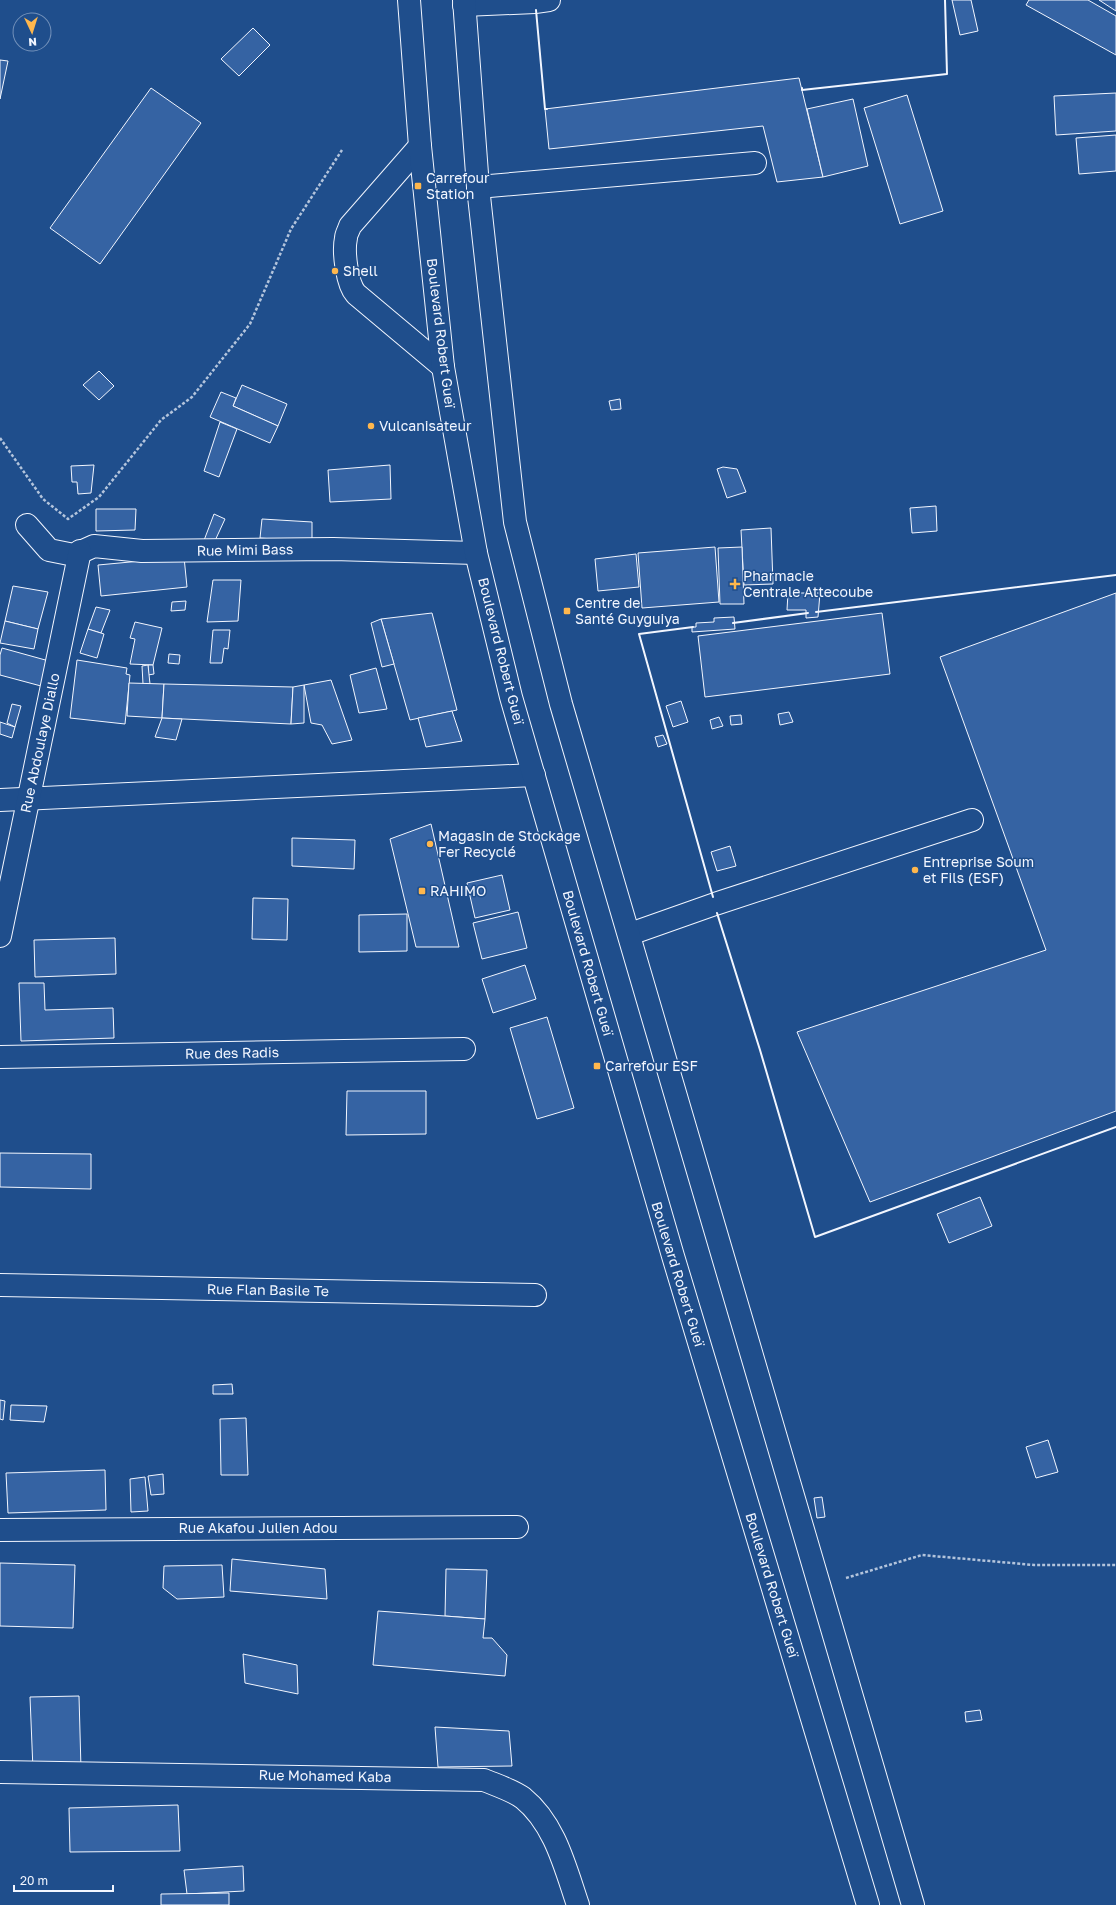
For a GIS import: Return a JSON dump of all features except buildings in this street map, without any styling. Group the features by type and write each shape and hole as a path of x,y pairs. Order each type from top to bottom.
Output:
{"main road":[{"name":"Boulevard Robert Gueï","path":"409,0 420,146 443,366 476,553 511,697 673,1256 868,1905"},
{"path":"549,0 535,2 464,2 478,186 515,522 561,704 630,934 913,1905"},
{"path":"420,146 350,226 346,238 349,280 351,288 356,294 443,366"},
{"path":"478,186 756,163"},
{"name":"Rue Mimi Bass","path":"27,525 49,550 74,555 94,546 142,551 333,549 476,553"},
{"name":"Rue Abdoulaye Diallo","path":"0,936 80,551"},
{"path":"0,800 534,775"},
{"path":"630,934 715,904 972,820"},
{"name":"Rue des Radis","path":"0,1057 464,1049"},
{"name":"Rue Flan Basile Te","path":"0,1285 535,1295"},
{"name":"Rue Akafou Julien Adou","path":"0,1530 517,1527"},
{"name":"Rue Mohamed Kaba","path":"0,1772 484,1780 522,1797 546,1821 562,1858 578,1905"}],"path":[{"path":"0,438 43,499 68,519 99,497 161,420 192,397 250,324 291,228 342,150"},
{"path":"820,1586 922,1555 1034,1565 1116,1565"}],"wall":[{"path":"802,88 802,90 947,74 945,0"},
{"path":"536,10 545,109 547,109"},
{"path":"816,612 1116,575"},
{"path":"733,623 808,613"},
{"path":"693,627 639,634 713,897"},
{"path":"717,913 760,1050 815,1237 1116,1127"}],"place":[{"name":"Carrefour Station","path":"418,186"},
{"name":"Shell","path":"335,271"},
{"name":"Vulcanisateur","path":"371,426"},
{"name":"Pharmacie Centrale Attecoube","path":"735,584"},
{"name":"Centre de Santé Guyguiya","path":"567,611"},
{"name":"Magasin de Stockage Fer Recyclé","path":"430,844"},
{"name":"Entreprise Soum et Fils (ESF)","path":"915,870"},
{"name":"RAHIMO","path":"422,891"},
{"name":"Carrefour ESF","path":"597,1066"}]}
